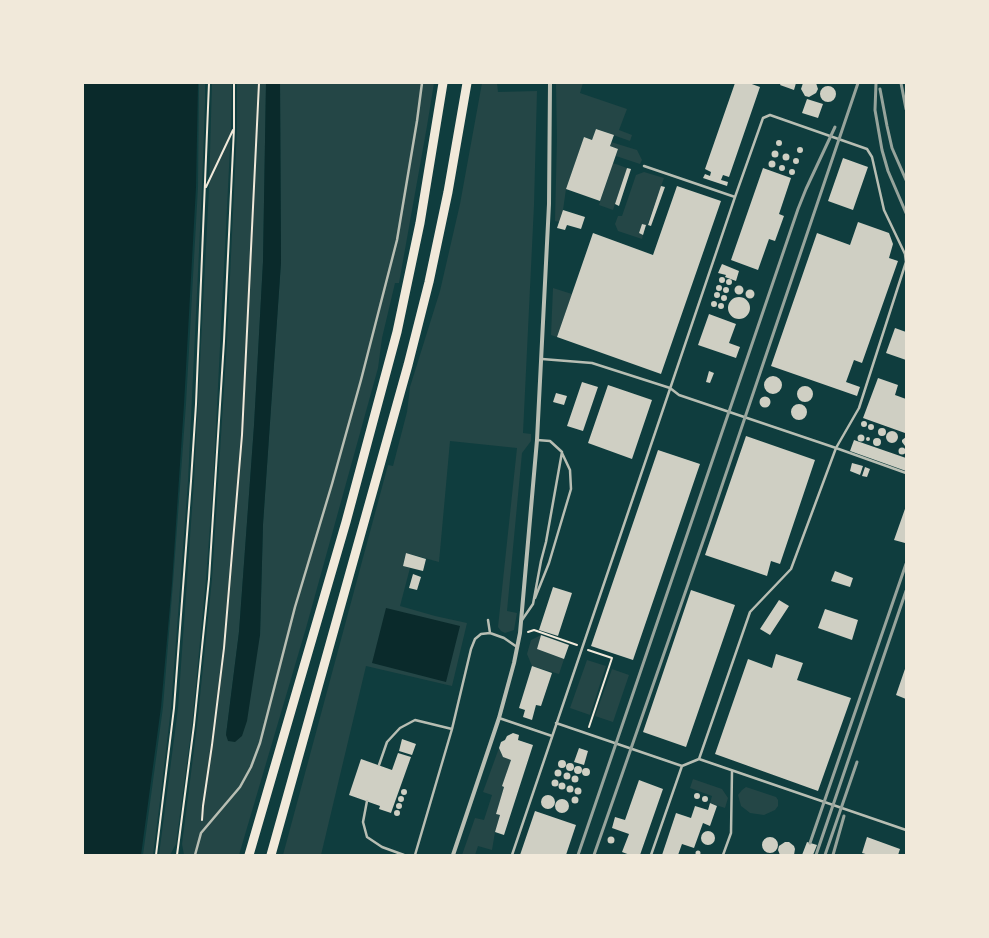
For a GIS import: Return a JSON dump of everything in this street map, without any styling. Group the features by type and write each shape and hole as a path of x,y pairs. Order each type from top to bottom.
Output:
{"highway":[{"path":"249,855 348,515 397,332 420,223 443,83"},
{"path":"271,855 408,365 448,192 467,83"}],"street":[{"path":"453,855 499,718 517,647 521,622 537,440 549,204 550,83"}],"lane":[{"path":"195,855 201,833 240,787 251,767 260,743 295,607 361,380 397,240 422,83"},
{"path":"512,855 735,197 763,118 770,115 867,149 872,157 884,210 905,254 906,262 859,408 836,448 791,569 750,612 699,759"},
{"path":"644,166 735,197"},
{"path":"541,359 592,363 670,388 679,395 906,473"},
{"path":"521,622 532,604 549,563 571,489 570,470 562,452 550,441 537,440"},
{"path":"532,604 546,542 562,452"},
{"path":"488,620 490,633"},
{"path":"415,855 452,728 471,649 475,639 481,634 490,633 504,638 517,647"},
{"path":"499,718 552,736"},
{"path":"379,765 387,742 400,728 415,720 452,728"},
{"path":"556,723 682,766 699,759 906,830"},
{"path":"651,855 682,766"},
{"path":"723,855 730,833 732,771"},
{"path":"367,801 363,822 367,838 382,847 404,855"}],"path":[{"path":"156,855 175,692 196,404 209,83"},
{"path":"177,855 194,725 209,579 224,341 234,128 234,83"},
{"path":"201,833 203,806 224,648 242,435 259,83"},
{"path":"205,188 234,128"}],"shaded area":[{"path":"83,83 198,83 196,187 172,583 161,707 141,855 83,855"},
{"path":"199,83 205,83 205,103 188,481 171,708 160,801 153,855 143,855 163,707 186,404 198,187"},
{"path":"212,83 232,83 213,486 192,725 176,844 170,855 159,855 178,708 194,481 209,188"},
{"path":"237,83 266,83 263,262 254,426 239,632 226,735 260,635 263,524 281,262 280,83 434,83 399,283 395,283 382,338 378,368 306,628 239,855 184,855 182,844 197,726 212,579 227,341 237,128"},
{"path":"266,83 280,83 281,262 263,524 260,635 247,721 242,736 235,742 228,741 226,735 239,632 254,426 263,262"},
{"path":"482,83 497,83 498,92 537,91 534,205 523,433 531,434 531,441 522,453 507,611 517,613 514,630 505,633 498,627 517,448 450,441 439,562 406,553 403,566 410,568 400,606 467,623 452,686 366,666 321,855 283,855 388,465 393,466 407,412 410,387 440,291 460,204"},
{"path":"556,83 583,83 580,93 627,109 619,130 632,135 630,141 596,129 592,140 584,137 566,189 563,210 559,222 555,221 557,138"},
{"path":"611,142 637,150 642,160 640,164 616,156 618,149 610,146"},
{"path":"613,163 627,168 613,210 599,205"},
{"path":"644,172 664,178 647,226 642,224 639,233 643,235 642,239 618,231 615,224 618,216 622,216 636,175"},
{"path":"553,288 572,294 557,337 551,335"},
{"path":"386,608 460,626 446,682 372,663"},
{"path":"541,635 537,649 564,659 559,674 532,666 527,654 531,640"},
{"path":"587,660 606,666 590,715 570,708"},
{"path":"612,669 629,675 613,722 595,716"},
{"path":"499,748 503,757 511,760 496,814 500,815 492,850 478,846 475,855 462,855 475,818 484,820 492,795 483,792"},
{"path":"693,779 722,789 728,798 725,808 710,803 712,796 690,788"},
{"path":"746,787 776,797 778,800 778,806 775,810 764,815 750,813 741,806 738,795"}],"building":[{"path":"735,83 749,83 760,87 729,177 723,175 721,180 728,182 727,186 703,178 705,174 710,176 711,172 705,169"},
{"path":"781,83 796,83 794,90 780,85"},
{"path":"803,83 816,83 818,89 816,93 809,97 805,96 801,89"},
{"path":"825,86 831,86 836,91 834,100 831,102 825,102 820,97 820,91"},
{"path":"807,99 823,104 818,118 802,113"},
{"path":"596,129 614,135 610,146 618,149 600,201 566,189 584,137 592,140"},
{"path":"779,140 782,143 779,146 776,143"},
{"path":"800,147 803,150 800,153 797,150"},
{"path":"775,151 778,154 775,157 772,154"},
{"path":"786,154 789,157 786,160 783,157"},
{"path":"796,158 799,161 796,164 793,161"},
{"path":"843,158 868,167 853,210 828,201"},
{"path":"772,161 775,164 772,167 769,164"},
{"path":"782,165 785,168 782,171 779,168"},
{"path":"627,168 631,169 619,206 615,204"},
{"path":"763,168 791,178 779,214 784,216 775,241 769,239 758,270 731,260"},
{"path":"792,169 795,172 792,175 789,172"},
{"path":"661,186 665,187 651,226 648,225"},
{"path":"677,186 721,201 661,374 557,337 593,233 653,255"},
{"path":"563,210 585,217 581,229 567,225 565,230 557,228"},
{"path":"858,222 889,233 893,244 889,258 898,261 862,363 854,360 846,382 860,387 857,396 771,366 817,233 850,245"},
{"path":"642,224 646,225 643,235 639,233"},
{"path":"722,264 739,271 736,281 725,277 726,275 718,273"},
{"path":"722,277 725,280 722,283 719,280"},
{"path":"729,279 732,282 729,285 726,282"},
{"path":"719,285 722,288 719,291 716,288"},
{"path":"737,286 741,286 743,290 741,294 737,294 735,292 735,288"},
{"path":"726,287 729,290 726,293 723,290"},
{"path":"748,290 752,290 754,294 752,298 748,298 746,296 746,292"},
{"path":"717,292 720,295 717,298 714,295"},
{"path":"724,295 727,298 724,301 721,298"},
{"path":"739,297 743,298 749,304 749,312 743,318 739,319 735,318 729,312 728,308 729,304 735,298"},
{"path":"714,301 717,304 714,307 711,304"},
{"path":"721,303 724,306 721,309 718,306"},
{"path":"709,314 736,324 729,343 740,347 736,358 698,345"},
{"path":"895,328 906,332 906,360 886,353"},
{"path":"709,371 714,373 710,383 706,382"},
{"path":"773,376 779,379 782,385 779,391 773,394 767,391 764,385 767,379"},
{"path":"878,378 898,385 895,395 906,399 905,433 863,418"},
{"path":"582,382 598,387 583,431 567,426"},
{"path":"608,385 652,400 632,459 588,443"},
{"path":"805,386 812,391 813,394 808,401 805,402 798,397 797,394 802,387"},
{"path":"556,393 567,396 564,405 553,402"},
{"path":"765,396 769,398 771,402 769,406 765,408 761,406 759,402 761,398"},
{"path":"799,404 806,409 807,412 802,419 799,420 792,415 791,412 796,405"},
{"path":"864,421 867,424 864,427 861,424"},
{"path":"871,424 874,427 871,430 868,427"},
{"path":"880,428 884,428 886,432 884,436 880,436 878,434 878,430"},
{"path":"892,431 896,433 898,437 896,441 892,443 888,441 886,437 888,433"},
{"path":"861,435 864,438 861,441 858,438"},
{"path":"746,436 815,460 780,564 771,561 767,576 705,555"},
{"path":"866,437 870,437 870,441 866,441"},
{"path":"906,437 906,446 905,446 902,440"},
{"path":"875,438 879,438 881,442 879,446 875,446 873,444 873,440"},
{"path":"854,440 906,458 906,471 850,451"},
{"path":"902,448 905,451 902,454 899,451"},
{"path":"658,450 700,464 633,660 591,646"},
{"path":"852,463 863,466 860,475 850,471"},
{"path":"865,467 870,469 867,477 862,476"},
{"path":"906,506 906,540 905,543 894,540"},
{"path":"406,553 426,559 423,571 403,566"},
{"path":"835,571 853,578 850,587 831,581"},
{"path":"413,574 421,577 417,590 409,588"},
{"path":"553,587 572,593 558,636 539,630"},
{"path":"691,590 735,605 686,747 643,732"},
{"path":"779,600 789,606 770,635 760,629"},
{"path":"825,609 858,620 852,640 818,628"},
{"path":"541,635 569,645 564,659 537,649"},
{"path":"776,654 803,663 797,680 851,698 818,791 715,754 748,659 772,668"},
{"path":"532,666 552,673 541,706 536,705 532,720 523,717 525,710 519,708"},
{"path":"906,666 906,699 896,695"},
{"path":"513,733 519,735 518,740 533,745 504,835 495,832 500,815 496,814 504,787 502,786 511,760 503,757 499,748 501,742"},
{"path":"402,739 416,744 412,755 399,751"},
{"path":"579,748 588,751 584,765 574,762"},
{"path":"398,753 411,757 391,813 379,809 380,806 349,795 361,759 392,770"},
{"path":"562,760 565,761 565,767 562,768 559,767 558,764 559,761"},
{"path":"570,763 573,764 573,770 570,771 567,770 566,767 567,764"},
{"path":"578,766 581,767 581,773 578,774 575,773 574,770 575,767"},
{"path":"586,768 589,769 589,775 586,776 583,775 582,772 583,769"},
{"path":"558,769 561,770 561,776 558,777 555,776 554,773 555,770"},
{"path":"567,772 570,773 570,779 567,780 564,779 563,776 564,773"},
{"path":"575,775 578,776 578,782 575,783 572,782 571,779 572,776"},
{"path":"555,779 558,780 558,786 555,787 552,786 551,783 552,780"},
{"path":"639,780 663,789 640,855 630,855 622,852 629,834 612,828 615,817 625,820"},
{"path":"562,782 565,783 565,789 562,790 559,789 558,786 559,783"},
{"path":"570,785 573,786 573,792 570,793 567,792 566,789 567,786"},
{"path":"578,787 581,788 581,794 578,795 575,794 574,791 575,788"},
{"path":"404,789 407,792 404,795 401,792"},
{"path":"697,793 700,796 697,799 694,796"},
{"path":"545,795 551,795 555,799 555,805 551,809 545,809 541,805 541,799"},
{"path":"401,796 404,799 401,802 398,799"},
{"path":"575,796 578,797 578,803 575,804 572,803 571,800 572,797"},
{"path":"705,796 708,799 705,802 702,799"},
{"path":"559,799 565,799 569,803 569,809 565,813 559,813 555,809 555,803"},
{"path":"399,803 402,806 399,809 396,806"},
{"path":"710,803 717,806 710,826 703,823 694,848 682,844 678,855 662,855 676,813 691,818 695,806 708,810"},
{"path":"397,810 400,813 397,816 394,813"},
{"path":"535,811 576,825 566,855 520,855"},
{"path":"708,831 713,833 715,838 713,843 708,845 703,843 701,838 703,833"},
{"path":"611,837 614,840 611,843 608,840"},
{"path":"767,837 773,837 778,842 776,851 773,853 767,853 762,848 762,842"},
{"path":"867,837 900,849 898,855 869,855 862,853"},
{"path":"785,842 789,842 794,846 794,855 780,855 778,850 779,846"},
{"path":"807,842 817,845 813,855 802,855"},
{"path":"698,850 701,853 698,856 695,853"}],"railway":[{"path":"594,855 709,524 858,83"},
{"path":"876,83 875,110 882,150 888,171 906,213"},
{"path":"901,83 906,109"},
{"path":"880,89 892,148 906,180"},
{"path":"578,855 798,209 835,127"},
{"path":"810,843 906,564"},
{"path":"816,855 906,591"},
{"path":"825,855 857,762"},
{"path":"833,855 844,816"}]}
